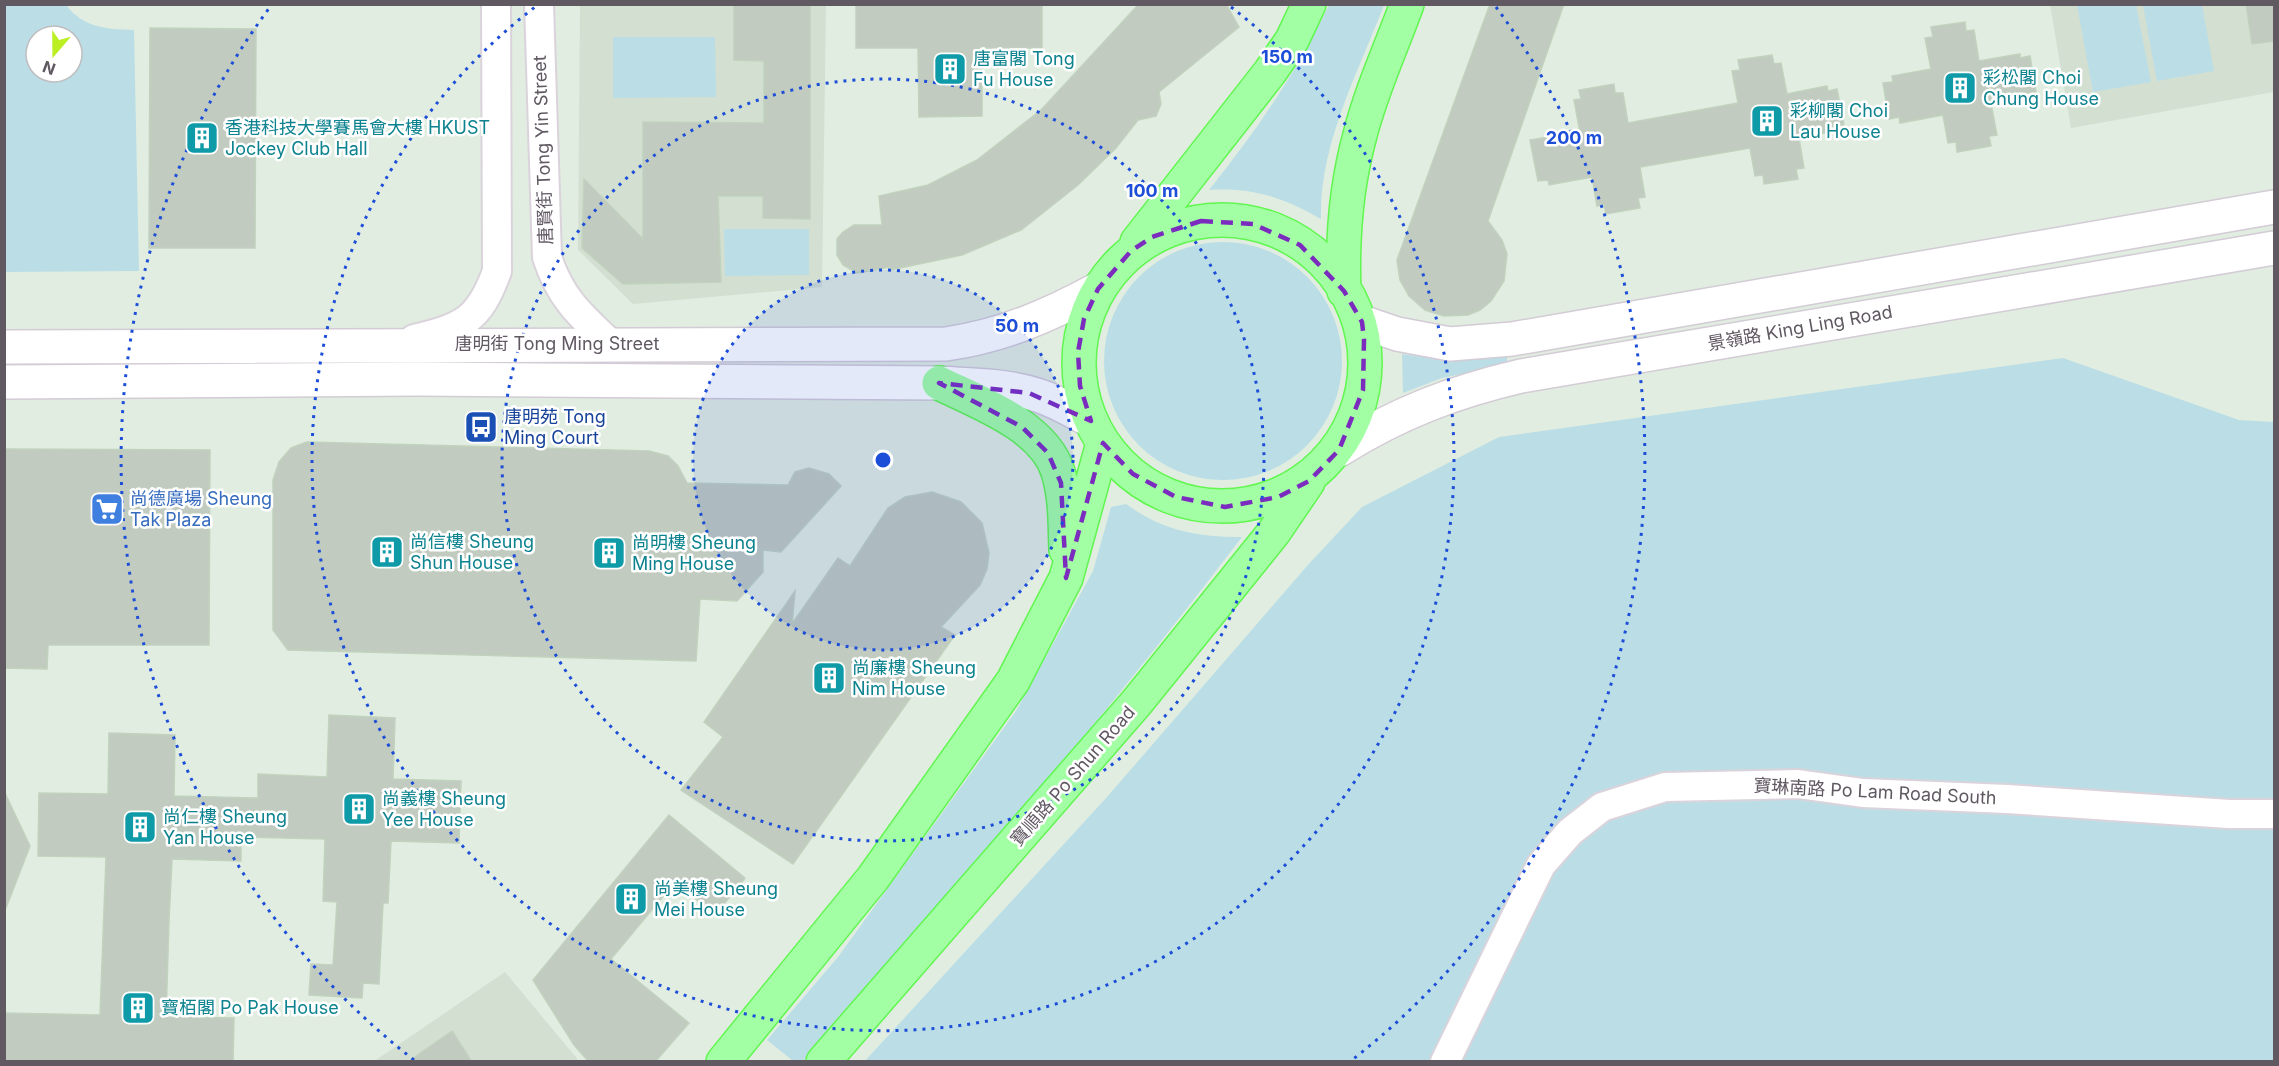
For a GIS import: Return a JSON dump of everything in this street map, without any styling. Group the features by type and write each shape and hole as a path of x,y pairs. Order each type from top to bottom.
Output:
{"main road":[{"path":"1131,251 1152,237 1176,227 1201,221 1227,220 1253,224 1277,232 1300,245 1321,261 1344,291 1362,322 1366,363 1357,416 1339,450 1309,481 1278,497 1225,507 1202,504 1154,488 1133,474 1097,432 1080,386 1078,352 1084,319 1098,289 1131,251 1270,72 1292,40 1309,4"},
{"path":"1344,291 1343,257 1346,217 1360,134 1407,4"},
{"name":"景嶺路 King Ling Road","path":"1362,322 1398,334 1450,344 1512,339 2274,207"},
{"name":"景嶺路 King Ling Road","path":"1339,450 1379,425 1434,400 1464,389 1521,376 2274,248"},
{"name":"唐明街 Tong Ming Street","path":"4,347 946,344 1005,333 1056,312 1098,289"},
{"name":"唐明街 Tong Ming Street","path":"4,382 417,379 939,383 999,387 1029,393 1054,402 1097,432"},
{"path":"939,383 1023,427 1048,453 1058,469 1061,483 1066,578"},
{"path":"723,1062 873,878 1013,681 1066,578 1097,432"},
{"name":"寶順路 Po Shun Road","path":"823,1062 1137,702 1274,532 1309,481"}],"street":[{"path":"395,344 450,330 474,316 489,295 497,271 496,4"},
{"name":"唐賢街 Tong Yin Street","path":"539,4 547,257 553,276 564,297 578,315 611,344"},
{"name":"寶琳南路 Po Lam Road South","path":"1445,1062 1541,865 1570,831 1602,807 1665,787 1798,784 1863,793 2007,799 2229,814 2274,814"}],"highlighted area":[{"path":"1201,221 1253,224 1300,245 1344,291 1362,322 1363,390 1339,450 1309,481 1278,497 1225,507 1176,497 1133,474 1103,443 1066,578 1061,483 1048,453 1022,427 939,383 1029,393 1091,421 1080,386 1078,352 1084,319 1098,289 1131,251 1152,237"}],"shaded area":[{"path":"5,4 66,5 80,18 96,26 134,30 139,271 5,272"},
{"path":"580,5 826,5 822,287 633,304 578,250"},
{"path":"1329,5 1384,5 1333,137 1322,191 1321,219 1294,205 1254,192 1209,190 1275,101"},
{"path":"2050,5 2274,5 2274,92 2071,128"},
{"path":"2077,5 2136,5 2151,82 2093,92"},
{"path":"2143,5 2202,5 2214,71 2157,81"},
{"path":"613,37 715,37 716,97 613,98"},
{"path":"724,229 809,229 809,275 725,276"},
{"path":"1223,242 1268,251 1289,262 1307,277 1322,295 1333,316 1342,361 1333,406 1322,427 1307,445 1289,460 1268,471 1223,480 1178,471 1157,460 1139,445 1124,427 1113,406 1104,361 1113,316 1124,295 1139,277 1157,262 1178,251"},
{"path":"1402,354 1444,360 1507,356 1507,365 1442,378 1403,393"},
{"path":"2063,358 2239,420 2274,422 2274,1061 864,1062 1107,797 1307,566 1362,507 1499,437"},
{"path":"1126,504 1154,521 1181,531 1210,536 1242,537 1137,672 972,869 803,1061 793,1061 767,1040 838,957 1016,711 1093,571 1111,507"},
{"path":"505,972 579,1061 373,1062"}],"building":[{"path":"734,4 810,4 810,219 763,218 763,196 718,196 721,282 623,284 582,248 584,179 643,239 643,122 764,123 764,61 734,60"},
{"name":"唐富閣 Tong Fu House","path":"856,4 1042,4 1042,48 982,48 982,116 919,117 918,48 856,48"},
{"path":"1139,4 1226,4 1239,27 1159,92 1161,104 1156,116 1138,120 1116,148 1078,185 1021,230 962,255 890,270 890,267 857,273 843,265 837,255 837,239 854,225 882,225 879,196 928,185 977,160 1041,110"},
{"path":"1490,4 1564,4 1488,221 1502,240 1507,254 1504,281 1491,301 1480,310 1468,315 1444,316 1425,310 1409,296 1400,280 1397,260"},
{"path":"2246,4 2274,4 2274,41 2252,44"},
{"name":"彩松閣 Choi Chung House","path":"1965,22 1966,31 1974,30 1979,61 2020,54 2020,58 2030,56 2036,92 2027,93 2028,98 1991,104 1997,135 1989,136 1991,146 1957,152 1956,142 1948,143 1943,115 1900,123 1899,117 1889,119 1883,83 1893,82 1892,76 1931,69 1925,38 1933,37 1931,27"},
{"name":"香港科技大學賽馬會大樓 HKUST Jockey Club Hall","path":"150,28 256,29 255,248 149,248"},
{"path":"1772,55 1774,64 1781,63 1787,94 1827,86 1828,91 1837,89 1844,125 1834,126 1835,131 1799,138 1804,168 1796,169 1798,179 1764,184 1763,175 1755,176 1750,148 1640,167 1645,197 1638,198 1640,208 1606,214 1604,204 1597,206 1592,177 1549,185 1548,180 1538,181 1530,140 1580,132 1574,100 1581,99 1579,90 1614,84 1615,93 1623,93 1628,123 1738,103 1732,71 1740,70 1738,60"},
{"path":"307,442 649,451 668,456 678,466 687,483 788,485 795,472 809,468 829,474 841,486 781,552 763,550 763,572 737,601 700,599 696,661 288,650 273,630 273,480 279,462 291,448"},
{"name":"尚德廣場 Sheung Tak Plaza","path":"4,449 210,450 209,645 48,645 47,669 4,668"},
{"name":"尚廉樓 Sheung Nim House","path":"932,492 961,502 982,523 989,553 987,569 980,585 941,627 955,635 793,864 681,790 723,737 704,722 795,591 792,624 838,558 850,566 888,508 905,497"},
{"path":"329,715 395,718 393,779 461,781 459,843 391,841 388,903 383,903 379,984 363,983 362,998 309,995 311,964 333,965 337,902 323,901 325,839 241,837 241,861 172,859 169,921 166,1017 234,1018 233,1062 4,1062 4,1013 100,1015 106,857 38,856 39,793 108,794 109,733 175,735 174,796 258,798 258,774 327,777"},
{"path":"4,791 30,846 6,908 4,908"},
{"path":"669,815 745,878 715,915 675,882 611,959 689,1023 655,1062 589,1062 574,1045 533,980"},
{"path":"452,1031 472,1062 408,1062"}],"place":[{"name":"唐富閣 Tong Fu House","path":"950,69"},
{"name":"彩松閣 Choi Chung House","path":"1960,88"},
{"name":"彩柳閣 Choi Lau House","path":"1767,121"},
{"name":"香港科技大學賽馬會大樓 HKUST Jockey Club Hall","path":"202,138"},
{"name":"唐明苑 Tong Ming Court","path":"481,427"},
{"name":"尚德廣場 Sheung Tak Plaza","path":"107,509"},
{"name":"尚信樓 Sheung Shun House","path":"387,552"},
{"name":"尚明樓 Sheung Ming House","path":"609,553"},
{"name":"尚廉樓 Sheung Nim House","path":"829,678"},
{"name":"尚義樓 Sheung Yee House","path":"359,809"},
{"name":"尚仁樓 Sheung Yan House","path":"140,827"},
{"name":"尚美樓 Sheung Mei House","path":"631,899"},
{"name":"寶栢閣 Po Pak House","path":"138,1008"}]}
